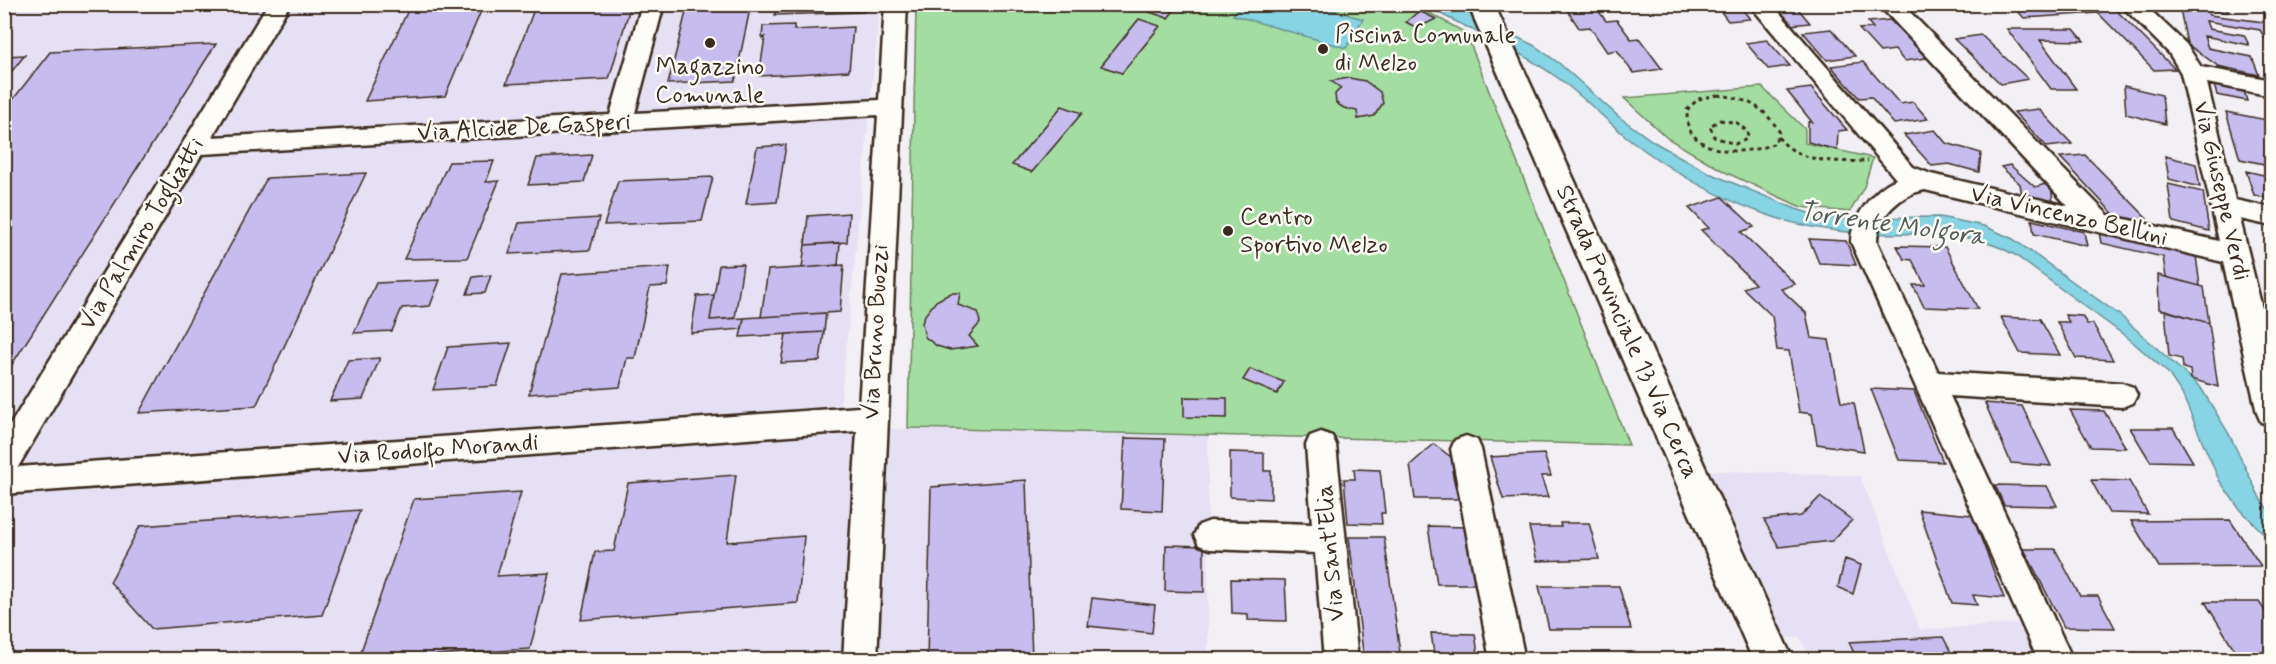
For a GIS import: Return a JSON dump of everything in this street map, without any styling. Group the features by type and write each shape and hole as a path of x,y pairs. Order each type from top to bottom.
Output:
{"main road":[{"name":"Strada Provinciale 13 Via Cerca","path":"1481,4 1773,660"}],"street":[{"name":"Via Palmiro Togliatti","path":"4,463 279,4"},
{"path":"620,122 653,4"},
{"name":"Via Bruno Buozzi","path":"860,660 871,418 896,4"},
{"path":"1760,4 1907,172"},
{"path":"1889,4 2102,225"},
{"path":"2131,5 2152,13 2161,12 2162,6"},
{"path":"2131,5 2174,45"},
{"path":"2162,6 2174,45"},
{"name":"Via Giuseppe Verdi","path":"2174,45 2193,73 2235,255 2263,346 2271,413"},
{"path":"2193,73 2271,88"},
{"name":"Via Alcide De Gasperi","path":"195,146 889,107"},
{"path":"1907,172 1884,165 1881,172 1881,201 1864,235 1865,247 2056,660"},
{"path":"1881,201 1903,186 1907,172"},
{"name":"Via Vincenzo Bellini","path":"1907,172 2102,225 2235,255"},
{"path":"2223,206 2271,217"},
{"path":"1929,383 2122,395"},
{"name":"Via Rodolfo Morandi","path":"4,481 871,418"},
{"name":"Via Sant'Elia","path":"1321,446 1341,660"},
{"path":"1466,449 1508,660"},
{"path":"1210,535 1329,539"}],"path":[{"path":"1777,136 1764,150 1748,153 1730,151 1706,142 1692,131 1686,114 1693,102 1711,96 1731,97 1756,105 1772,118 1782,144 1794,151 1833,162 1907,172"},
{"path":"1726,120 1746,129 1748,137 1743,143 1730,144 1714,137 1710,128 1715,121 1726,120"},
{"path":"1706,142 1714,137"},
{"path":"1730,144 1730,151"}],"shaded area":[{"path":"4,5 880,5 838,428 1208,435 1208,651 1222,653 1222,659 5,659"},
{"path":"1695,470 1860,476 1920,630 2029,623 2045,659 1810,659 1800,637 1776,639"}],"green space":[{"name":"Centro Sportivo Melzo","path":"1413,4 1466,33 1629,445 908,428 916,5"},
{"path":"1762,87 1805,129 1805,143 1873,158 1864,187 1850,212 1801,207 1725,172 1667,138 1624,98"}],"water":[{"name":"Piscina Comunale di Melzo","path":"1240,5 1313,5 1363,19 1346,48 1233,15"},
{"name":"Torrente Molgora","path":"1424,5 1453,5 1535,46 1560,64 1619,117 1654,142 1709,173 1796,209 1818,216 1844,218 1940,217 1984,226 2013,239 2121,316 2201,388 2229,434 2261,500 2271,513 2271,541 2238,507 2219,480 2182,394 2168,373 2128,338 2015,255 1997,246 1959,237 1822,229 1786,221 1744,206 1692,181 1659,160 1628,138 1565,83 1540,66"}],"building":[{"path":"411,4 484,4 445,96 365,101"},
{"path":"536,4 631,4 609,79 506,84"},
{"name":"Magazzino Comunale","path":"688,4 751,4 735,81 668,84"},
{"path":"778,4 865,4 864,12 775,15"},
{"path":"1125,4 1179,4 1168,18"},
{"path":"1563,4 1606,4 1595,6 1606,21 1617,20 1631,39 1639,38 1662,69 1633,73 1617,50 1607,52 1590,27 1579,28"},
{"path":"1715,4 1738,4 1750,19 1728,21"},
{"path":"1773,4 1794,4 1810,23 1791,25"},
{"path":"1845,4 1872,4 1876,9 1851,11"},
{"path":"2105,4 2109,9 2115,9 2175,69 2154,70 2098,13 2024,18 2013,6"},
{"path":"2179,4 2226,4 2228,12 2207,10 2209,15 2272,23 2272,51 2260,30 2206,21 2209,29 2244,35 2249,45 2204,36 2208,48 2252,57 2259,75 2218,66 2187,44"},
{"path":"1419,11 1436,19 1417,28 1406,22"},
{"path":"1139,19 1160,26 1122,73 1101,66"},
{"path":"1890,20 1927,58 1904,61 1895,50 1880,52 1859,29 1873,28 1868,22"},
{"path":"794,25 794,30 853,27 849,71 759,76 765,37 762,38 763,26"},
{"path":"1831,29 1855,56 1827,60 1803,32"},
{"path":"2007,29 2074,29 2084,41 2040,40 2076,89 2051,89"},
{"path":"1981,35 2028,79 2001,84 1954,39"},
{"path":"1767,40 1790,66 1768,69 1746,43"},
{"path":"216,44 4,377 4,111 50,52"},
{"path":"25,55 4,81 4,56"},
{"path":"1863,62 1900,104 1913,102 1928,119 1894,124 1871,97 1859,98 1831,66"},
{"path":"1349,78 1365,81 1380,92 1383,103 1374,116 1358,119 1357,111 1344,108 1336,103 1335,94 1341,88 1331,81"},
{"path":"2213,82 2243,88 2247,101 2217,95"},
{"path":"2124,86 2162,95 2165,124 2126,114"},
{"path":"1811,88 1847,130 1838,131 1837,150 1808,142 1808,122 1812,122 1787,91"},
{"path":"1062,106 1082,113 1032,172 1012,165"},
{"path":"2039,109 2072,144 2047,147 2014,112"},
{"path":"2226,112 2272,121 2272,199 2254,195 2246,171 2268,176 2264,164 2240,159"},
{"path":"1935,130 1946,143 1981,153 1979,172 1949,164 1932,166 1904,135"},
{"path":"786,145 777,202 746,204 757,147"},
{"path":"592,155 584,182 528,185 537,158"},
{"path":"2085,155 2147,218 2120,221 2060,157"},
{"path":"2165,156 2196,164 2200,187 2169,179"},
{"path":"494,161 486,182 499,181 467,258 404,259 449,162"},
{"path":"2010,165 2035,187 2053,182 2061,189 2052,192 2053,203 2022,196 2020,184 2001,167"},
{"path":"366,173 256,406 139,413 267,178"},
{"path":"713,177 702,221 604,225 618,181"},
{"path":"2168,184 2203,192 2209,231 2173,222"},
{"path":"1722,197 1754,227 1741,232 1795,284 1781,289 1806,313 1811,338 1829,340 1841,402 1854,403 1864,451 1817,444 1812,414 1799,412 1789,351 1777,350 1772,316 1743,288 1755,284 1701,230 1709,228 1689,208"},
{"path":"849,213 847,242 805,245 808,216"},
{"path":"599,218 590,250 509,254 519,223"},
{"path":"2032,220 2084,232 2087,246 2034,234"},
{"path":"2099,232 2196,256 2200,286 2166,277 2163,257 2101,243"},
{"path":"1809,239 1846,241 1856,265 1819,263"},
{"path":"840,243 838,265 802,268 805,245"},
{"path":"1897,246 1945,247 1978,309 1924,307 1913,285 1925,285 1912,260 1904,259"},
{"path":"743,264 735,318 710,320 719,265"},
{"path":"844,265 840,312 761,317 768,270"},
{"path":"670,267 667,286 650,287 635,358 627,358 620,387 529,394 562,274"},
{"path":"491,275 485,293 467,294 473,277"},
{"path":"2158,275 2204,287 2209,323 2159,309"},
{"path":"440,280 430,306 402,308 392,331 354,333 376,283"},
{"path":"951,293 960,293 958,305 978,312 980,323 969,336 978,346 950,350 937,346 925,337 922,323 925,315 936,301"},
{"path":"714,295 710,320 744,318 742,329 691,333 697,296"},
{"path":"2165,310 2209,323 2218,387 2191,379 2190,370 2183,368 2182,359 2169,356"},
{"path":"826,313 824,332 740,337 744,318"},
{"path":"2065,315 2082,316 2087,324 2093,324 2113,360 2076,358 2057,322 2069,322"},
{"path":"2001,317 2040,319 2060,355 2020,353"},
{"path":"824,332 820,361 781,363 786,334"},
{"path":"511,343 497,386 433,390 448,347"},
{"path":"380,358 363,399 330,401 348,360"},
{"path":"1250,369 1284,382 1277,394 1243,380"},
{"path":"1871,389 1914,391 1943,462 1899,460"},
{"path":"1184,397 1227,398 1227,418 1184,417"},
{"path":"1985,403 2022,406 2051,466 2011,463"},
{"path":"2070,410 2104,411 2126,448 2091,447"},
{"path":"2130,428 2173,428 2193,462 2150,461"},
{"path":"1125,438 1165,439 1162,511 1121,509"},
{"path":"1434,444 1460,464 1452,471 1458,499 1415,499 1410,465"},
{"path":"1230,452 1264,453 1264,471 1271,471 1271,499 1230,497"},
{"path":"1544,454 1551,476 1541,476 1548,497 1503,499 1490,457"},
{"path":"1354,469 1380,470 1385,513 1381,513 1382,524 1348,523 1344,479 1355,479"},
{"path":"736,475 727,542 804,536 798,603 581,620 595,552 614,551 628,483"},
{"path":"1026,480 1032,660 927,660 931,487"},
{"path":"2091,480 2129,481 2148,514 2109,513"},
{"path":"1995,485 2047,486 2057,506 2004,505"},
{"path":"521,492 497,576 549,573 530,649 358,660 414,499"},
{"path":"1820,497 1852,520 1832,541 1779,547 1764,520 1801,516"},
{"path":"360,510 322,615 152,629 110,582 140,526"},
{"path":"1919,510 1972,515 2004,598 1973,595 1977,605 1952,603"},
{"path":"2230,520 2261,566 2159,567 2131,521"},
{"path":"1560,523 1589,523 1599,559 1537,561 1529,527 1561,527"},
{"path":"1428,526 1465,527 1476,584 1437,584"},
{"path":"1349,537 1384,537 1401,660 1364,660"},
{"path":"1166,545 1204,546 1204,592 1165,591"},
{"path":"2024,549 2055,549 2080,596 2098,596 2115,628 2064,627"},
{"path":"1845,559 1861,565 1853,594 1838,587"},
{"path":"1231,579 1285,580 1287,621 1248,620 1248,614 1232,613"},
{"path":"1539,586 1619,586 1631,629 1549,629"},
{"path":"1092,598 1155,605 1152,633 1088,626"},
{"path":"2205,602 2259,602 2272,621 2272,660 2241,660"},
{"path":"1431,633 1475,634 1479,660 1435,660"},
{"path":"1943,637 1955,660 1857,660 1849,642"},
{"path":"94,652 90,660 4,660 4,659"}],"place":[{"name":"Magazzino Comunale","path":"710,43"},
{"name":"Piscina Comunale di Melzo","path":"1323,49"},
{"name":"Centro Sportivo Melzo","path":"1228,231"}]}
